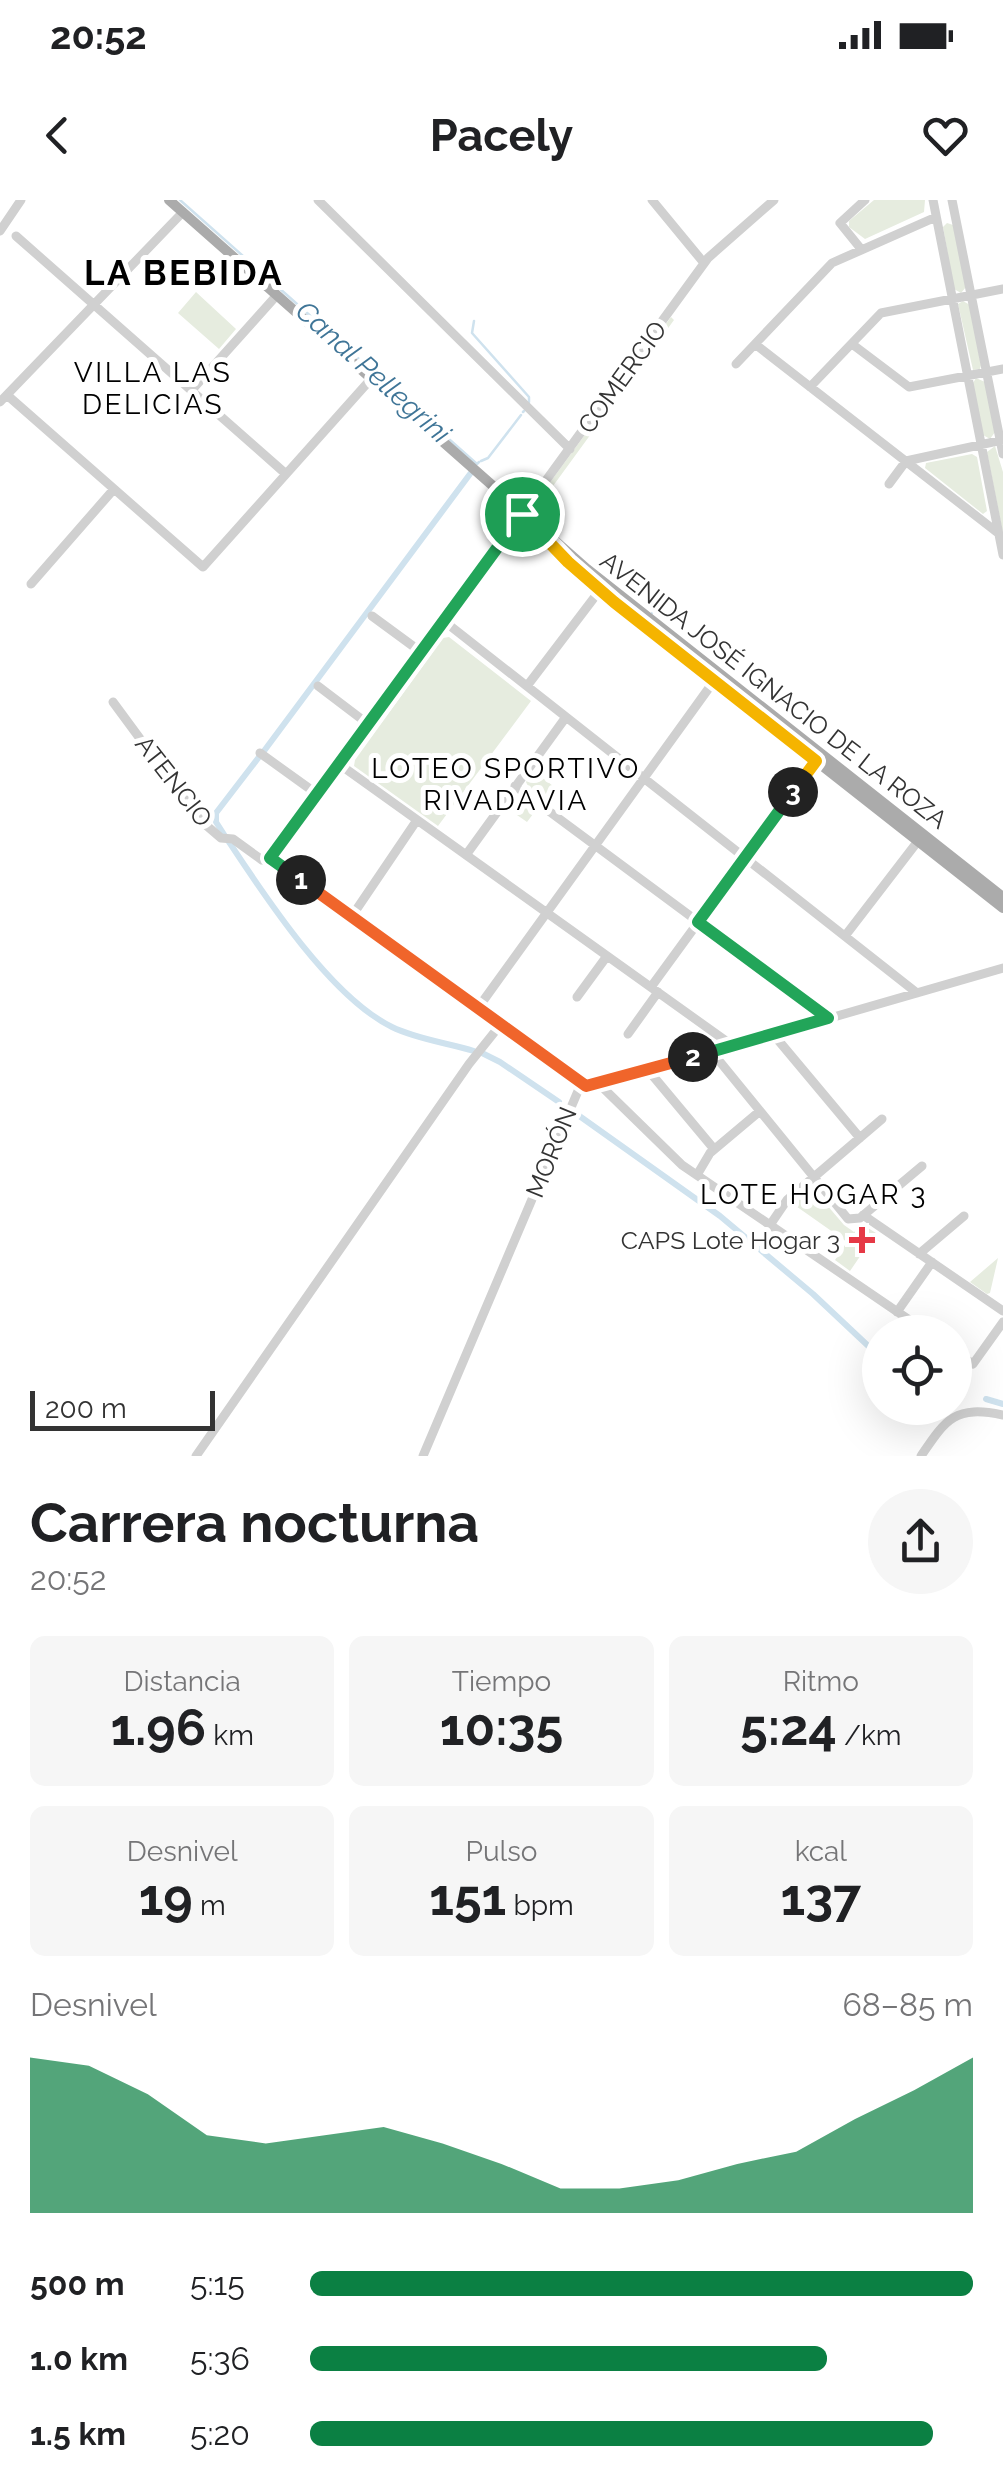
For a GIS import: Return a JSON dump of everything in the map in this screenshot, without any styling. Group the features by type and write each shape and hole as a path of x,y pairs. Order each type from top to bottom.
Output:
{"main road":[{"name":"AVENIDA JOSÉ IGNACIO DE LA ROZA","path":"169,200 522,514 1003,897"},
{"name":"AVENIDA JOSÉ IGNACIO DE LA ROZA","path":"522,514 538,534 600,590 1003,908"}],"street":[{"path":"0,231 21,200"},
{"path":"318,200 570,449"},
{"path":"652,200 704,263"},
{"name":"COMERCIO","path":"270,858 704,263 774,200"},
{"path":"861,249 840,226 842,218 864,200"},
{"path":"934,210 946,221 955,203"},
{"path":"955,203 1003,454"},
{"path":"736,364 832,262 934,210"},
{"path":"934,210 1003,555"},
{"path":"183,212 4,399 203,568 371,379"},
{"path":"16,236 286,474"},
{"path":"810,387 880,314 1003,289"},
{"path":"192,391 277,295"},
{"path":"755,344 999,534"},
{"path":"852,344 909,387 1003,369"},
{"path":"889,484 906,462 1002,440"},
{"path":"31,584 114,489"},
{"path":"527,686 600,590"},
{"path":"372,616 421,652"},
{"path":"444,620 917,993"},
{"path":"478,1008 714,681"},
{"path":"318,686 368,724"},
{"name":"ATENCIO","path":"113,702 200,820 220,838 233,839 262,860 270,858 586,1086"},
{"path":"466,855 566,717"},
{"path":"260,752 317,794"},
{"path":"628,1034 698,922 816,761"},
{"path":"339,764 733,1046"},
{"path":"515,786 828,1018"},
{"path":"352,916 418,820"},
{"path":"845,936 918,841"},
{"path":"577,998 606,956"},
{"name":"MORÓN","path":"423,1456 576,1093 586,1086 1003,968"},
{"path":"196,1456 500,1024"},
{"path":"773,1034 860,1138"},
{"path":"712,1052 848,1219 863,1216 922,1166"},
{"path":"648,1070 714,1149"},
{"path":"598,1083 682,1165 902,1315"},
{"path":"697,1175 714,1149 760,1111"},
{"path":"770,1225 787,1200 882,1118"},
{"path":"863,1216 1003,1311"},
{"path":"919,1254 964,1216"},
{"path":"897,1312 932,1262"},
{"path":"972,1363 1003,1322"},
{"path":"920,1456 950,1417 961,1412 1003,1415"}],"shaded area":[{"path":"874,200 925,200 924,212 865,239 849,227 849,221"},
{"path":"947,223 953,225 966,287 961,293 954,289 943,227"},
{"path":"196,292 236,329 219,349 178,313"},
{"path":"963,301 970,305 980,369 973,370 958,304"},
{"path":"671,317 674,320 545,497 557,513 547,525 537,516 535,503"},
{"path":"976,378 985,382 995,432 990,439 983,435 973,383"},
{"path":"995,446 1003,472 1003,534 987,452"},
{"path":"972,454 977,457 987,511 983,514 925,468 926,463"},
{"path":"449,637 531,701 438,826 354,766 443,638"},
{"path":"534,771 553,786 544,799 526,782"},
{"path":"519,797 536,810 527,822 507,808"},
{"path":"809,1191 815,1191 854,1232 863,1225 876,1233 850,1271 835,1260 847,1242 793,1204"},
{"path":"998,1258 990,1293 987,1294 970,1282"}],"waterway":[{"name":"Canal Pellegrini","path":"180,200 479,462"},
{"path":"474,321 472,333 529,397 529,402"},
{"path":"481,461 488,458 521,415"},
{"path":"264,751 470,474"},
{"path":"642,597 653,606 652,613"},
{"path":"225,836 216,822 216,813 259,757"},
{"path":"229,842 323,970 369,1013 422,1038 474,1051"},
{"path":"482,1053 559,1102"},
{"path":"578,1115 720,1216 862,1340"},
{"path":"986,1399 1003,1404"}],"place":[{"name":"CAPS Lote Hogar 3","path":"862,1240"}],"district":[{"name":"LA BEBIDA","path":"184,272"},
{"name":"VILLA LAS DELICIAS","path":"153,388"},
{"name":"LOTEO SPORTIVO RIVADAVIA","path":"506,784"},
{"name":"LOTE HOGAR 3","path":"814,1194"}],"route":[{"path":"522,514 614,602 816,761 698,922 828,1018 586,1086 270,858 522,514"}]}
